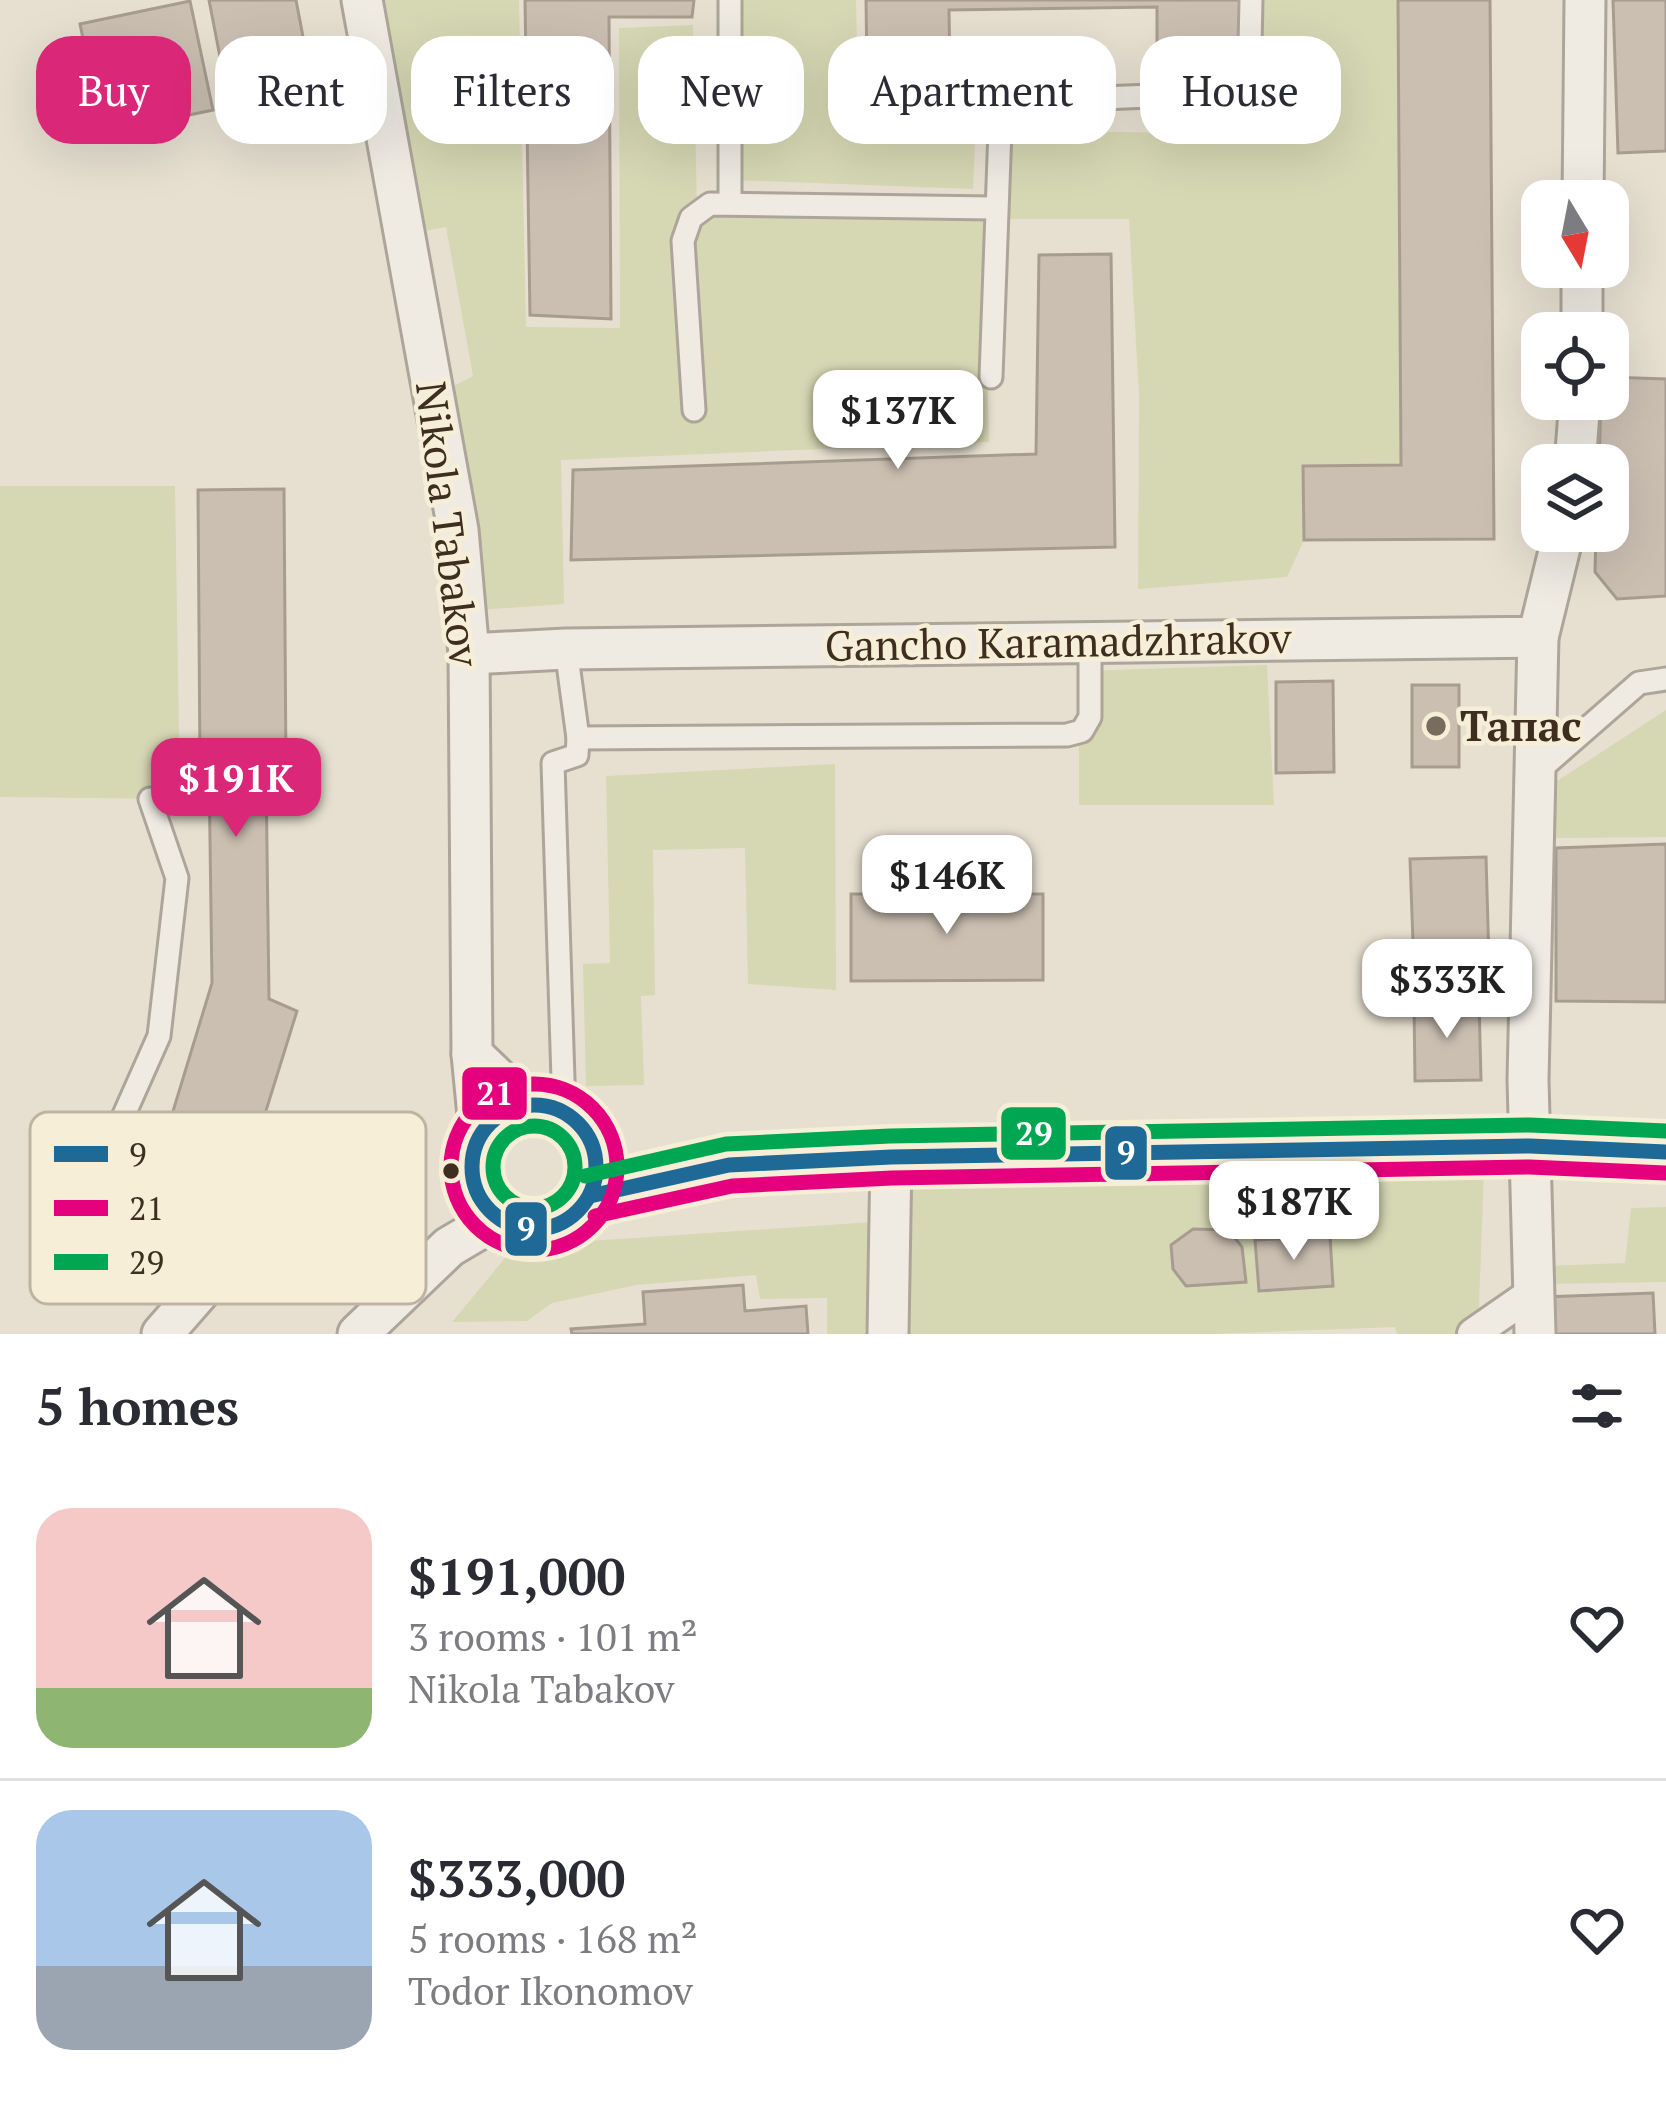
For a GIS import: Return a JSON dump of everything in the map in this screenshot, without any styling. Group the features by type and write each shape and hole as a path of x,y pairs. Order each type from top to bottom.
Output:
{"street":[{"name":"Nikola Tabakov","path":"362,0 458,530 469,654 472,1054 480,1136"},
{"path":"1583,180 1585,0"},
{"path":"1535,1334 1530,1146 1538,637 1559,552"},
{"name":"Gancho Karamadzhrakov","path":"469,654 1538,637"},
{"path":"472,1054 560,1119 597,1162 590,1196 566,1222 524,1229 498,1218 476,1192 472,1156 494,1119 560,1119 729,1165"},
{"path":"590,1196 729,1165 891,1157 1530,1146 1666,1152"},
{"path":"888,1334 891,1157"},
{"path":"426,1269 449,1247 498,1218"},
{"path":"1473,1334 1535,1291"},
{"path":"162,1334 188,1304"},
{"path":"358,1334 389,1304"}],"lane":[{"path":"730,0 730,201"},
{"path":"991,377 1000,102 1249,92 1251,0"},
{"path":"694,410 683,241 691,218 710,204 993,208"},
{"path":"578,738 1067,735 1082,731 1090,717 1090,642"},
{"path":"560,1119 553,763 577,755 578,738 566,649"},
{"path":"1535,774 1640,682 1666,679"},
{"path":"117,1112 159,1036 177,878 150,799"}],"green space":[{"path":"371,0 519,0 520,36 411,36 411,144 522,144 526,327 620,328 619,28 693,25 693,36 638,36 638,144 696,144 697,210 984,219 989,442 561,460 564,604 478,610 448,389 473,376 446,227 413,233 387,89 387,36 377,36"},
{"path":"734,0 856,0 857,36 828,36 828,144 975,144 973,189 734,180 734,144 804,144 804,36 734,36"},
{"path":"1263,0 1398,0 1401,465 1303,466 1304,540 1287,577 1138,589 1139,395 1129,219 1004,219 1006,144 1116,144 1116,132 1140,132 1140,144 1341,144 1341,36 1262,36"},
{"path":"0,486 175,486 180,799 0,797"},
{"path":"1267,665 1274,805 1079,805 1079,671"},
{"path":"1666,710 1666,837 1553,838 1554,783"},
{"path":"835,764 836,990 748,984 745,848 653,850 655,995 641,996 644,1085 586,1086 583,964 610,963 606,776"},
{"path":"1484,1170 1478,1334 1397,1334 1395,1327 1212,1334 827,1334 827,1298 760,1299 756,1275 636,1285 552,1303 527,1321 452,1322 515,1246 902,1220 901,1190"},
{"path":"1666,1207 1666,1282 1544,1284 1545,1266 1625,1263 1631,1208"}],"building":[{"path":"209,0 296,0 303,36 216,36"},
{"path":"525,0 694,0 692,17 609,17 609,36 526,36"},
{"path":"866,0 1240,0 1241,36 1157,36 1157,7 949,10 949,36 867,36"},
{"path":"1398,0 1490,0 1494,539 1304,540 1303,466 1401,465"},
{"path":"1613,0 1666,0 1666,151 1618,153"},
{"path":"190,1 213,110 191,115 191,36 82,36 80,24"},
{"path":"527,144 610,144 611,319 530,315"},
{"path":"1111,254 1115,547 571,560 573,470 1036,454 1039,255"},
{"path":"1629,378 1666,379 1666,596 1617,599 1595,572 1595,552 1629,552 1629,444 1600,444 1600,420 1629,420"},
{"path":"284,489 286,771 266,773 269,999 297,1011 266,1112 173,1112 212,983 209,768 200,767 198,490"},
{"path":"1333,681 1334,772 1276,773 1276,682"},
{"name":"Тапас","path":"1412,685 1459,685 1459,767 1412,767"},
{"path":"1666,844 1666,1002 1556,1001 1556,848"},
{"path":"1486,857 1490,995 1415,998 1410,859"},
{"path":"851,894 1043,894 1043,980 851,981"},
{"path":"1479,1001 1481,1080 1415,1081 1414,1003"},
{"path":"1193,1229 1229,1230 1242,1247 1246,1282 1186,1286 1173,1269 1171,1245"},
{"path":"1330,1236 1333,1286 1259,1291 1255,1240"},
{"path":"743,1285 745,1311 806,1306 808,1334 572,1334 571,1329 645,1324 643,1292"},
{"path":"1653,1293 1655,1334 1544,1334 1543,1297"}],"transit line":[{"name":"21","path":"534,1084 566,1090 593,1108 611,1135 617,1167 611,1199 593,1226 566,1244 534,1250 502,1244 475,1226 457,1199 451,1167 457,1135 475,1108 502,1090 534,1084"},
{"name":"9","path":"534,1105 558,1109 578,1123 592,1143 596,1167 592,1191 578,1211 558,1225 534,1229 510,1225 490,1211 476,1191 472,1167 476,1143 490,1123 510,1109 534,1105"},
{"name":"29","path":"585,1176 726,1144 890,1136 1530,1125 1666,1131"},
{"name":"29","path":"534,1126 563,1138 575,1167 563,1196 534,1208 505,1196 493,1167 505,1138 534,1126"},
{"name":"9","path":"590,1196 729,1165 891,1157 1530,1146 1666,1152"},
{"name":"21","path":"595,1216 732,1186 892,1178 1530,1167 1665,1173"}],"place":[{"name":"Тапас","path":"1436,726"}]}
